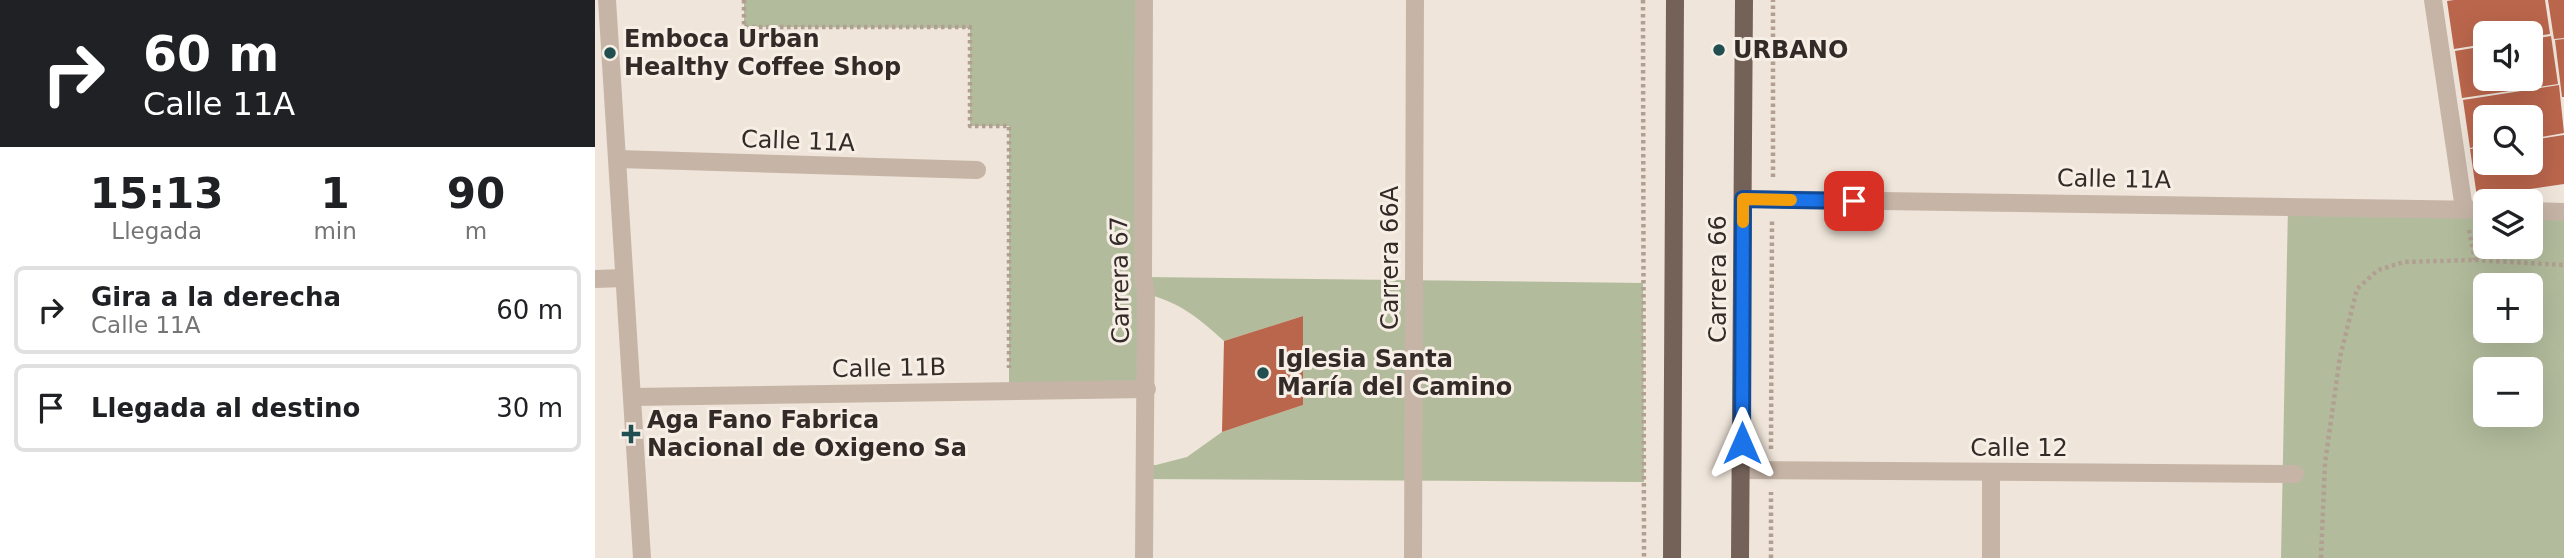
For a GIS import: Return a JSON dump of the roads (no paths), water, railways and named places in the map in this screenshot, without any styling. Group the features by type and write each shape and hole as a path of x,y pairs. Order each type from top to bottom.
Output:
{"main road":[{"name":"Carrera 66","path":"1672,558 1675,0"},
{"name":"Carrera 66","path":"1741,558 1744,0"}],"street":[{"path":"607,0 642,558"},
{"name":"Carrera 67","path":"1144,558 1147,388 1146,294 1143,278 1145,0"},
{"name":"Carrera 66A","path":"1413,558 1415,0"},
{"path":"2433,0 2464,209"},
{"name":"Calle 11A","path":"618,159 977,170"},
{"name":"Calle 11A","path":"1743,199 2473,209"},
{"path":"2543,211 2564,212"},
{"path":"595,279 624,278"},
{"name":"Calle 11B","path":"632,397 1147,388"},
{"name":"Calle 12","path":"1742,470 2295,474"},
{"path":"1990,472 1991,558"}],"place":[{"name":"URBANO","path":"1719,50"},
{"name":"Emboca Urban Healthy Coffee Shop","path":"610,53"},
{"name":"Iglesia Santa María del Camino","path":"1263,373"},
{"name":"Aga Fano Fabrica Nacional de Oxigeno Sa","path":"631,434"}]}
